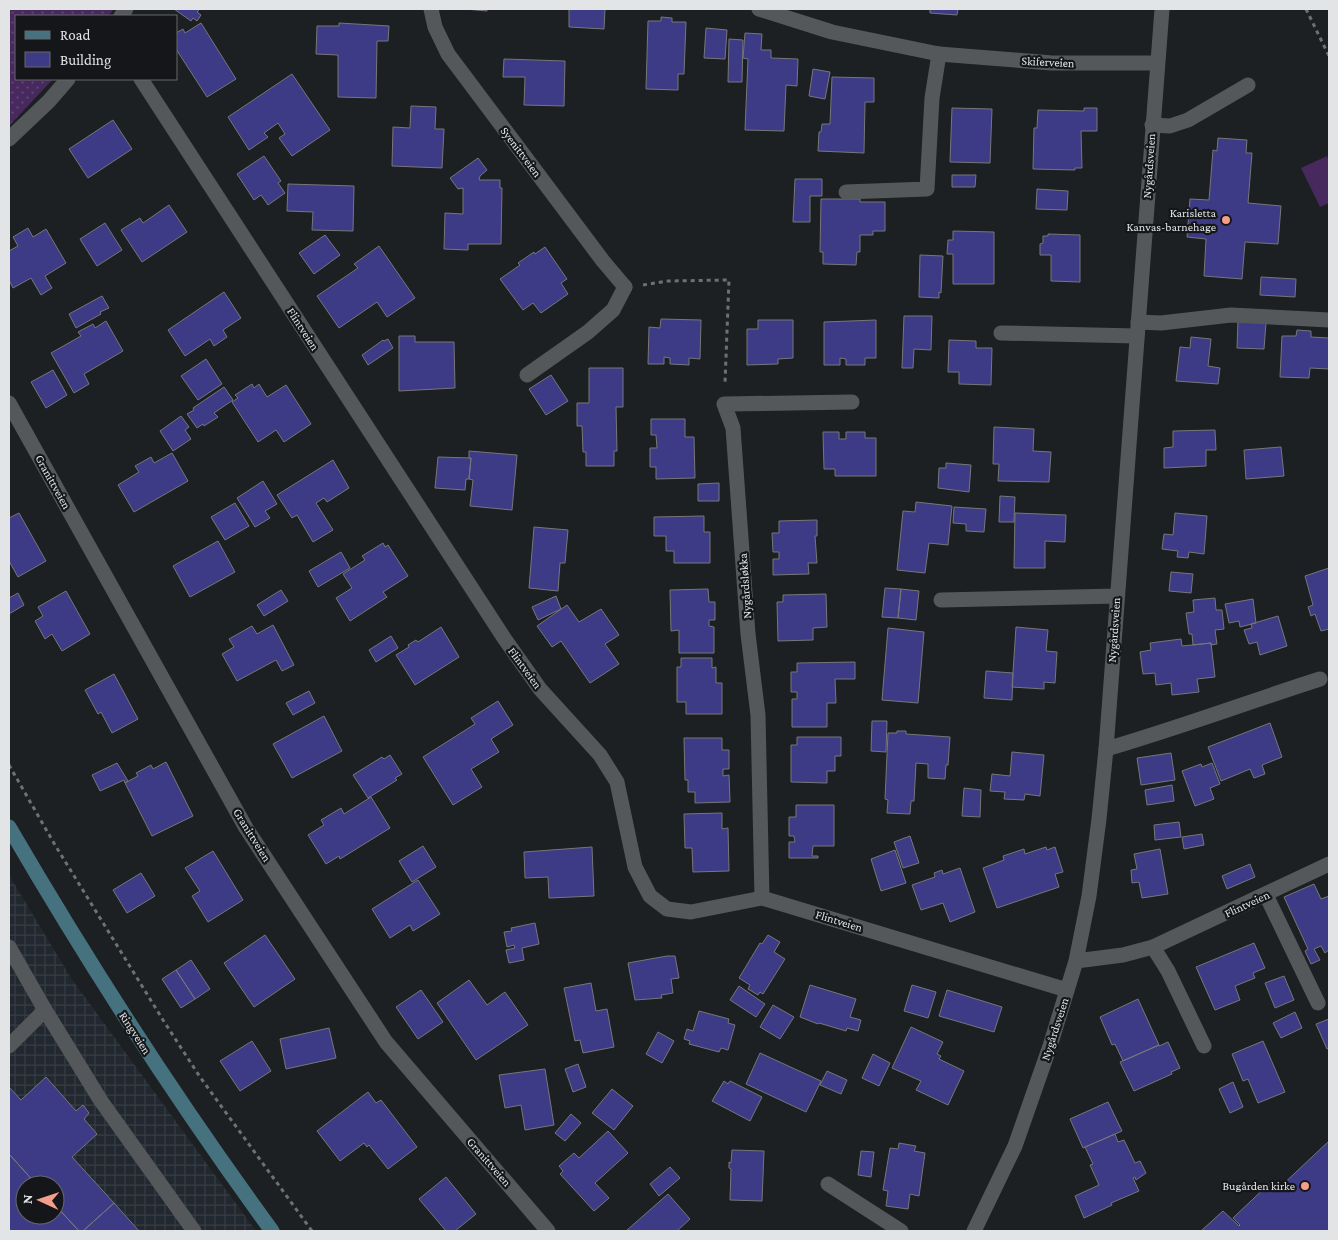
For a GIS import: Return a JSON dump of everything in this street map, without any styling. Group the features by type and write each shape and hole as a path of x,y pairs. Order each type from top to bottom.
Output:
{"main road":[{"name":"Ringveien","path":"9,826 65,924 150,1056 199,1130 272,1231"}],"street":[{"name":"Syenittveien","path":"431,9 435,27 448,54 603,262 625,287"},
{"name":"Skiferveien","path":"759,9 832,32 939,54 1052,64 1157,63"},
{"name":"Nygårdsveien","path":"977,1230 1015,1146 1050,1046 1076,961 1089,896 1106,749 1162,9"},
{"path":"846,192 927,189 932,98 939,54"},
{"path":"9,139 67,80"},
{"name":"Flintveien","path":"142,80 504,638 540,689 600,755 617,782 635,867 650,896 667,909 691,912 762,898 1067,990"},
{"path":"1152,125 1170,126 1188,120 1248,85"},
{"path":"526,375 588,332 613,310 625,287"},
{"path":"1001,333 1137,329 1161,323 1231,315 1329,320"},
{"name":"Granittveien","path":"9,402 246,828 386,1042 548,1231"},
{"path":"724,404 852,402"},
{"name":"Nygårdsløkka","path":"724,404 733,428 748,634 758,716 762,898"},
{"path":"941,600 1117,596"},
{"path":"1106,749 1320,679"},
{"name":"Flintveien","path":"1076,961 1123,955 1153,947 1329,864"},
{"path":"1266,895 1318,1003"},
{"path":"9,947 101,1101 194,1231"},
{"path":"1153,947 1168,971 1204,1046"},
{"path":"9,1046 45,1010"},
{"path":"828,1184 901,1231"}],"path":[{"path":"1306,9 1329,56"},
{"path":"625,287 668,281 728,280 724,404"},
{"path":"9,765 98,916 179,1044 206,1085 312,1231"}],"shaded area":[{"path":"9,9 114,9 109,15 15,15 15,80 52,80 9,126"},
{"path":"1327,156 1329,161 1329,203 1320,207 1301,168"},
{"path":"9,875 71,978 256,1231 9,1231"}],"building":[{"path":"174,9 200,9 197,12 201,15 197,21 193,18 191,21"},
{"path":"465,9 487,9 487,11"},
{"path":"569,9 605,9 604,29 569,27"},
{"path":"930,9 958,9 957,15 930,13"},
{"path":"661,17 672,18 672,22 686,22 684,74 678,74 678,90 646,89 648,21 661,21"},
{"path":"201,23 236,79 207,97 178,52 178,32 183,29 185,33"},
{"path":"339,23 389,26 388,41 377,41 376,98 338,97 338,55 316,54 317,26 339,26"},
{"path":"706,28 727,30 725,59 704,58"},
{"path":"745,33 762,34 761,50 771,50 771,58 798,59 797,86 786,85 784,131 745,130 748,59 743,58"},
{"path":"729,39 743,40 742,82 728,82"},
{"path":"504,59 565,61 564,106 524,105 525,77 503,77"},
{"path":"813,69 830,72 825,99 809,96"},
{"path":"292,74 330,130 292,156 279,138 285,134 278,123 264,133 268,137 249,150 228,117"},
{"path":"832,77 874,78 874,102 865,102 864,153 818,151 819,132 821,132 822,124 830,124"},
{"path":"411,106 436,107 435,129 444,129 442,168 392,166 393,127 410,128"},
{"path":"952,108 992,109 990,163 950,162"},
{"path":"1084,108 1097,108 1097,131 1081,131 1082,168 1075,168 1075,170 1033,169 1034,128 1037,128 1038,110 1084,111"},
{"path":"113,120 132,149 88,178 69,149"},
{"path":"1218,138 1247,140 1246,153 1252,153 1248,203 1281,206 1278,244 1245,242 1242,279 1204,276 1206,239 1187,237 1190,199 1209,200 1213,150 1217,151"},
{"path":"264,156 281,181 278,183 285,193 268,205 261,195 254,200 237,174"},
{"path":"478,158 487,170 480,176 479,180 500,180 500,188 502,188 501,244 468,244 468,250 444,249 445,213 463,214 463,188 458,189 450,178"},
{"path":"952,175 976,175 975,187 952,187"},
{"path":"795,179 822,179 822,196 810,196 810,222 793,222"},
{"path":"288,184 354,186 353,231 312,230 313,212 287,211"},
{"path":"1037,189 1068,191 1067,210 1036,209"},
{"path":"821,199 860,199 860,202 885,202 885,231 873,231 873,235 860,235 860,252 857,252 856,265 823,264 823,252 820,252"},
{"path":"169,205 187,232 142,262 121,230 140,218 143,223"},
{"path":"105,223 122,250 97,266 80,239"},
{"path":"28,228 33,237 46,229 66,263 45,276 52,288 41,295 31,278 13,288 9,280 9,251 18,246 13,237"},
{"path":"953,231 994,232 994,284 953,284 953,254 947,254 948,240 953,240"},
{"path":"1048,234 1080,235 1080,282 1051,281 1051,255 1040,255 1040,244 1043,243 1043,236 1048,236"},
{"path":"325,235 340,255 314,274 299,253"},
{"path":"379,246 415,298 387,317 377,302 339,328 317,296 358,268 354,264"},
{"path":"545,247 567,279 561,283 568,294 541,313 533,303 523,310 500,279 520,265 518,263"},
{"path":"920,255 943,256 941,293 939,292 939,298 919,297"},
{"path":"1261,277 1296,279 1295,297 1260,295"},
{"path":"224,292 241,318 223,330 227,337 214,346 210,339 185,356 168,330"},
{"path":"102,296 109,308 76,328 69,314"},
{"path":"904,316 932,316 931,350 914,349 913,368 902,368"},
{"path":"661,319 701,320 700,359 689,358 689,365 670,364 670,358 664,357 664,364 648,364 649,327 660,328"},
{"path":"758,320 793,320 793,358 778,359 778,364 747,365 747,329 758,329"},
{"path":"876,320 876,358 865,358 865,365 846,365 846,359 840,358 840,365 824,365 824,322"},
{"path":"106,321 123,351 84,374 89,384 74,393 51,353 81,336 78,332 93,324 95,328"},
{"path":"1238,321 1266,323 1264,349 1237,348"},
{"path":"1297,330 1311,331 1311,337 1329,338 1329,369 1310,368 1309,378 1280,377 1282,336 1296,336"},
{"path":"399,336 415,336 415,342 454,342 455,388 399,391"},
{"path":"1191,337 1211,339 1208,366 1220,368 1218,384 1176,381 1180,347 1190,348"},
{"path":"388,339 393,348 368,365 362,355 383,340"},
{"path":"949,340 976,341 976,348 992,348 991,385 959,384 959,372 948,372"},
{"path":"206,359 222,384 198,400 181,376"},
{"path":"589,368 623,368 623,407 616,407 617,451 614,451 614,466 586,466 586,452 583,452 582,426 577,426 577,403 589,403"},
{"path":"53,370 67,395 46,408 31,382"},
{"path":"551,375 568,401 546,415 529,389"},
{"path":"252,384 254,388 259,384 267,397 286,385 311,424 284,442 276,430 258,442 232,402 238,398 235,395"},
{"path":"224,387 233,400 214,413 218,417 197,428 187,414"},
{"path":"181,416 189,427 185,430 191,439 173,451 160,431"},
{"path":"651,419 685,419 685,437 694,437 695,478 656,479 656,467 650,467 650,448 657,448 656,435 651,435"},
{"path":"994,427 1034,429 1033,451 1051,452 1049,482 998,481 999,464 993,464"},
{"path":"1215,430 1216,450 1206,450 1206,466 1164,468 1164,448 1173,447 1173,431"},
{"path":"823,432 839,432 839,439 846,439 846,432 865,432 865,438 876,438 876,476 835,476 835,469 824,469"},
{"path":"1281,447 1284,476 1246,479 1244,450"},
{"path":"469,451 517,455 512,510 470,506 473,480 469,479 471,458 469,458"},
{"path":"172,453 188,481 134,512 118,485 139,472 135,466 151,457 154,463"},
{"path":"438,457 471,458 469,479 466,479 465,490 435,488"},
{"path":"333,460 349,488 327,502 324,498 316,503 333,530 313,542 297,515 292,518 277,495"},
{"path":"946,463 971,465 969,492 938,488 939,468 946,468"},
{"path":"263,481 277,504 265,511 270,518 255,527 237,498"},
{"path":"719,483 719,501 698,501 698,484"},
{"path":"1000,496 1015,497 1014,522 999,522"},
{"path":"916,502 952,506 948,545 929,543 925,573 897,570 903,511 915,512"},
{"path":"235,503 249,526 225,540 211,517"},
{"path":"954,507 986,509 984,532 966,531 966,524 953,523"},
{"path":"19,513 46,561 18,577 9,561 9,518"},
{"path":"1015,513 1066,515 1065,542 1045,541 1045,568 1014,568"},
{"path":"1175,513 1207,516 1204,554 1189,552 1188,558 1177,557 1178,551 1162,549 1164,534 1173,535"},
{"path":"704,516 704,532 710,532 710,563 674,563 674,551 666,551 666,536 654,536 654,517"},
{"path":"817,520 817,536 815,536 817,563 808,563 809,574 773,575 773,559 779,559 779,552 773,552 772,533 779,533 779,521"},
{"path":"534,527 568,530 565,563 560,563 558,591 529,588"},
{"path":"218,541 235,572 190,597 173,566"},
{"path":"383,543 385,547 388,545 408,576 383,592 387,597 350,621 336,598 352,588 343,574 365,560 362,556"},
{"path":"341,552 350,568 318,587 309,571"},
{"path":"1329,568 1329,629 1321,631 1315,614 1311,616 1308,607 1313,605 1305,576"},
{"path":"1171,572 1193,574 1191,593 1169,591"},
{"path":"885,588 901,589 898,618 882,617"},
{"path":"708,589 709,602 715,602 715,620 709,620 709,626 714,627 714,653 679,653 679,630 671,631 670,590"},
{"path":"901,589 919,591 916,620 898,618"},
{"path":"281,590 288,601 264,616 257,605"},
{"path":"66,591 90,634 62,651 52,634 45,639 35,621 43,616 38,607"},
{"path":"18,593 24,605 9,614 9,598"},
{"path":"826,594 827,627 813,628 813,640 778,641 777,602 783,602 783,595"},
{"path":"556,596 561,609 538,620 532,607"},
{"path":"1215,598 1216,610 1222,610 1224,629 1215,630 1217,644 1193,645 1192,634 1189,634 1186,613 1194,612 1193,600"},
{"path":"1253,599 1256,623 1240,627 1239,621 1229,623 1225,604"},
{"path":"567,605 579,622 601,609 619,635 605,644 619,664 590,683 561,641 552,647 537,626"},
{"path":"1278,616 1287,646 1260,655 1257,642 1249,644 1244,630 1252,628 1251,624"},
{"path":"273,625 294,665 282,671 276,660 237,681 222,654 234,647 229,639 252,626 257,634"},
{"path":"441,627 459,657 415,685 396,655 416,640 418,642"},
{"path":"1016,627 1048,630 1046,651 1057,652 1055,683 1044,682 1044,689 1012,687"},
{"path":"888,628 924,632 918,703 882,700"},
{"path":"391,636 398,648 376,662 369,650"},
{"path":"1181,639 1182,646 1211,643 1215,677 1197,679 1199,692 1172,695 1171,683 1156,685 1155,673 1143,674 1140,652 1151,650 1150,643"},
{"path":"681,658 712,658 712,668 716,667 716,683 722,683 722,714 686,714 686,702 677,702 677,667 681,667"},
{"path":"855,662 855,679 835,679 836,703 827,703 827,727 792,727 792,699 797,699 797,692 791,692 791,672 797,672 797,663"},
{"path":"986,671 1013,673 1012,700 984,698"},
{"path":"114,674 138,719 112,733 101,712 98,714 85,690"},
{"path":"309,691 315,703 293,715 286,703"},
{"path":"498,701 513,725 491,739 499,752 471,769 482,787 453,805 423,757 475,724 471,718"},
{"path":"324,716 342,751 292,778 273,744"},
{"path":"872,721 887,721 886,752 871,751"},
{"path":"1270,723 1282,757 1262,765 1265,774 1254,778 1250,769 1221,781 1208,747"},
{"path":"897,731 906,731 906,734 950,737 945,779 928,778 928,764 916,763 914,801 911,801 910,814 887,813 888,800 885,799 888,733 897,733"},
{"path":"797,737 841,737 841,756 835,756 835,771 827,771 827,783 791,782 791,745 797,745"},
{"path":"684,738 722,738 722,750 729,750 729,769 723,769 723,776 729,775 730,802 695,803 695,792 688,792 688,780 685,780"},
{"path":"1012,752 1044,755 1040,796 1025,794 1024,800 1004,799 1005,792 990,791 992,774 1010,776"},
{"path":"1171,753 1175,780 1141,785 1137,758"},
{"path":"390,755 402,774 395,778 397,780 368,798 353,775 382,757 384,759"},
{"path":"166,762 193,816 152,836 125,783 138,776 136,773 151,765 153,769"},
{"path":"117,763 128,781 125,783 124,780 100,791 92,775"},
{"path":"1212,763 1220,784 1210,788 1214,799 1195,806 1182,771 1201,764 1202,767"},
{"path":"1172,785 1174,801 1147,805 1145,790"},
{"path":"964,788 981,790 980,817 962,816"},
{"path":"371,797 390,828 340,859 339,856 326,864 308,835 324,825 321,820 341,808 344,814"},
{"path":"796,805 834,805 834,846 813,846 812,856 818,856 818,858 789,858 789,842 795,842 794,836 789,836 789,817 796,817"},
{"path":"722,813 722,829 728,828 729,871 693,872 692,848 685,848 684,814"},
{"path":"1179,822 1181,837 1155,840 1154,825"},
{"path":"1202,834 1204,845 1184,849 1182,837"},
{"path":"910,836 919,863 903,868 894,842"},
{"path":"423,846 436,867 412,882 399,861"},
{"path":"592,847 594,896 549,898 548,877 525,878 524,852"},
{"path":"1046,847 1047,850 1055,847 1063,872 1055,874 1059,887 997,908 983,868 1004,860 1003,856 1024,849 1025,854"},
{"path":"1160,849 1168,894 1142,898 1139,882 1132,883 1131,870 1137,869 1134,854"},
{"path":"895,850 906,883 881,891 871,859"},
{"path":"213,851 243,900 208,922 192,896 200,891 185,868"},
{"path":"1250,864 1255,877 1227,889 1222,876"},
{"path":"960,868 975,912 950,922 943,903 921,910 912,885 935,877 934,873 942,870 943,874"},
{"path":"141,873 155,896 127,913 113,890"},
{"path":"418,880 440,914 413,931 410,925 390,938 372,909"},
{"path":"1314,884 1321,899 1329,896 1329,950 1325,953 1321,946 1314,949 1320,960 1311,964 1305,951 1308,949 1284,897"},
{"path":"535,923 539,944 522,948 524,960 509,963 506,950 515,948 514,945 507,947 504,932 512,931 511,928"},
{"path":"265,935 295,979 254,1007 224,963"},
{"path":"768,935 780,942 774,952 785,959 763,994 760,992 758,995 748,989 750,985 739,978 760,943 762,944"},
{"path":"1254,943 1265,968 1253,973 1255,978 1235,986 1240,1000 1215,1010 1196,967"},
{"path":"675,956 679,978 671,979 673,993 661,995 662,998 635,1000 628,963"},
{"path":"191,960 210,989 195,999 176,970"},
{"path":"176,970 195,999 181,1008 162,979"},
{"path":"1284,976 1294,1000 1275,1008 1265,983"},
{"path":"469,980 487,1005 505,992 528,1025 476,1060 437,1003"},
{"path":"591,983 596,1011 607,1009 614,1047 583,1053 580,1040 575,1041 564,988"},
{"path":"810,985 856,999 850,1017 861,1020 858,1031 847,1028 846,1031 800,1017"},
{"path":"912,985 936,992 928,1018 904,1011"},
{"path":"739,986 765,1004 756,1017 730,1000"},
{"path":"421,990 443,1022 418,1039 396,1007"},
{"path":"947,990 1002,1007 994,1032 939,1016"},
{"path":"1138,999 1159,1045 1123,1061 1115,1044 1112,1045 1100,1017"},
{"path":"773,1005 794,1017 780,1039 760,1027"},
{"path":"699,1011 729,1019 728,1023 735,1025 728,1050 721,1048 719,1052 689,1044 690,1041 684,1039 687,1029 693,1031"},
{"path":"1295,1012 1302,1028 1281,1038 1273,1023"},
{"path":"1329,1019 1329,1048 1327,1049 1316,1024"},
{"path":"911,1027 943,1042 937,1054 941,1056 939,1059 964,1071 948,1105 916,1090 921,1081 892,1068"},
{"path":"329,1028 336,1058 286,1069 280,1039"},
{"path":"658,1032 674,1041 662,1063 646,1054"},
{"path":"252,1041 271,1071 240,1091 220,1061"},
{"path":"1263,1041 1285,1092 1258,1103 1248,1079 1243,1081 1232,1054"},
{"path":"1168,1042 1180,1068 1171,1072 1172,1074 1134,1091 1120,1062"},
{"path":"760,1053 821,1081 806,1112 746,1084"},
{"path":"873,1054 890,1063 879,1086 862,1078"},
{"path":"578,1064 586,1087 573,1092 565,1069"},
{"path":"545,1069 554,1125 525,1130 521,1105 505,1108 499,1075"},
{"path":"827,1071 847,1080 841,1094 820,1085"},
{"path":"46,1077 76,1111 83,1105 89,1113 84,1119 97,1134 72,1157 114,1203 83,1231 79,1231 65,1216 65,1175 28,1175 9,1154 9,1087 21,1100"},
{"path":"724,1081 728,1084 730,1081 762,1097 750,1121 712,1101"},
{"path":"1233,1082 1243,1107 1230,1113 1219,1089"},
{"path":"612,1089 633,1106 614,1130 592,1113"},
{"path":"368,1092 376,1103 381,1100 417,1147 388,1169 369,1145 367,1147 364,1143 340,1161 317,1131"},
{"path":"1108,1102 1122,1131 1083,1148 1070,1119"},
{"path":"571,1114 581,1123 565,1141 555,1133"},
{"path":"608,1131 628,1153 595,1183 609,1198 594,1211 560,1174 563,1171 559,1166 574,1153 579,1158"},
{"path":"1115,1134 1118,1142 1124,1140 1135,1163 1140,1161 1146,1173 1136,1180 1135,1177 1133,1178 1139,1191 1111,1203 1112,1205 1084,1218 1075,1196 1099,1185 1090,1165 1093,1164 1085,1147"},
{"name":"Bugården kirke","path":"1329,1141 1329,1231 1201,1231 1223,1211 1239,1226 1233,1218 1271,1182 1278,1189"},
{"path":"899,1143 916,1146 914,1151 925,1153 919,1196 910,1194 908,1209 886,1206 888,1191 883,1190 890,1148 898,1149"},
{"path":"732,1150 764,1151 762,1201 730,1200 731,1169 729,1168 729,1162 731,1163"},
{"path":"861,1151 874,1152 871,1177 858,1175"},
{"path":"9,1154 28,1175 15,1175 15,1225 65,1225 65,1216 79,1231 9,1231"},
{"path":"670,1167 680,1178 659,1196 650,1184"},
{"path":"446,1177 476,1214 455,1231 446,1231 419,1199"},
{"path":"668,1194 690,1219 677,1231 626,1231"},
{"path":"114,1203 139,1231 83,1231"}],"place":[{"name":"Karisletta Kanvas-barnehage","path":"1226,220"},
{"name":"Bugården kirke","path":"1305,1186"}]}
